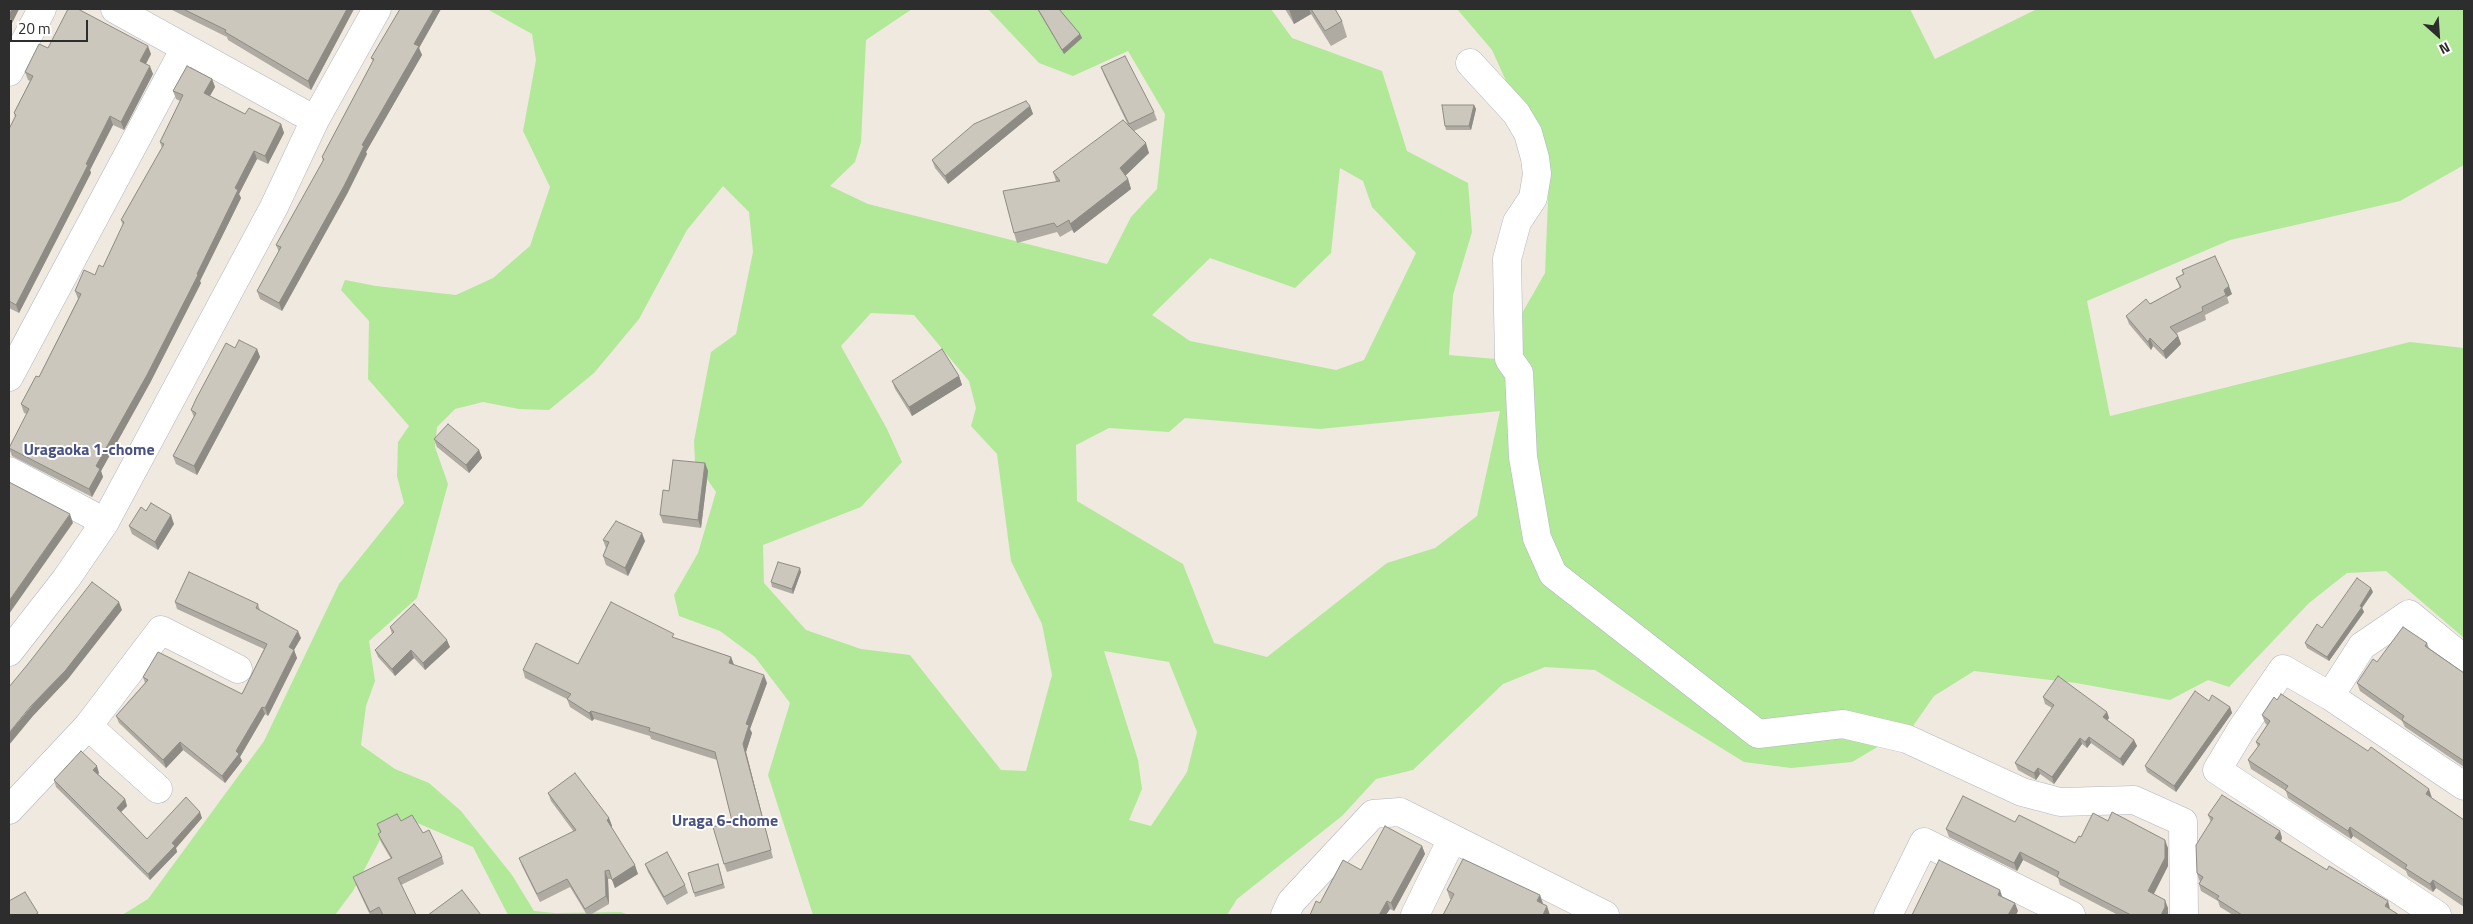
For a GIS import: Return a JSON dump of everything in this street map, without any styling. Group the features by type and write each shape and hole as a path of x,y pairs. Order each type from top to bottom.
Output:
{"street":[{"path":"9,72 42,9"},
{"path":"115,9 315,120"},
{"path":"9,652 66,579 105,522 274,207 315,120 377,9"},
{"path":"9,377 185,48"},
{"path":"1470,63 1516,113 1528,133 1535,158 1537,174 1533,198 1517,222 1507,259 1508,343 1509,359 1519,373 1523,457 1537,538 1553,574 1758,734 1843,724 1907,739 2022,792 2060,802 2134,800 2183,822 2184,915"},
{"path":"9,471 105,522"},
{"path":"2330,696 2362,646 2409,614 2464,659"},
{"path":"9,810 88,726 161,630 238,669"},
{"path":"2437,915 2217,770 2241,730 2284,669 2330,696 2464,786"},
{"path":"88,726 158,789"},
{"path":"1285,915 1291,902 1373,814 1400,812 1575,908 1605,915"},
{"path":"1415,915 1452,839"},
{"path":"1888,915 1924,842 2044,910 2071,915"}],"green space":[{"path":"487,9 912,9 866,40 861,142 855,162 830,186 868,204 1107,264 1131,217 1157,189 1165,114 1128,51 1073,76 1039,63 988,9 1271,9 1292,38 1382,71 1407,151 1468,183 1472,232 1453,295 1449,355 1496,359 1545,273 1549,176 1492,50 1457,9 1910,9 1935,59 2037,9 2464,9 2464,165 2400,201 2230,240 2087,301 2110,416 2410,342 2464,348 2464,638 2386,571 2347,573 2309,603 2229,687 2208,680 2170,700 2076,683 1974,671 1934,696 1913,726 1852,762 1791,768 1744,762 1595,670 1545,667 1503,684 1413,770 1376,779 1342,816 1237,899 1227,915 813,915 768,775 790,703 755,657 720,631 679,616 674,595 698,553 716,492 695,462 694,441 711,352 736,334 753,252 749,212 723,186 687,230 639,319 594,373 549,410 519,409 483,402 455,409 437,427 435,447 448,484 417,598 369,641 375,681 366,706 361,745 395,769 429,783 461,811 512,875 534,911 555,913 621,912 629,915 508,915 473,847 415,822 383,834 353,891 335,915 122,915 148,899 264,741 339,584 404,503 397,476 398,442 409,426 368,379 369,321 341,290 345,280 376,286 456,295 493,278 530,246 550,187 523,131 536,60 532,34","holes":["1340,168 1363,181 1372,207 1416,253 1364,360 1336,370 1190,341 1152,315 1210,258 1295,288 1331,253","871,313 914,315 969,381 976,408 971,426 997,454 1011,561 1042,624 1052,675 1026,771 1001,770 910,655 861,649 806,630 764,583 763,545 861,507 902,462 887,429 841,346","1500,411 1477,516 1435,548 1387,563 1267,657 1214,643 1183,564 1077,501 1076,445 1109,428 1169,432 1185,418 1320,429","1104,651 1169,662 1197,732 1187,772 1151,826 1129,820 1142,789 1138,760"]}],"building":[{"path":"68,9 78,9 148,46 140,61 150,66 121,122 110,116 86,164 88,165 16,305 9,301 9,129 16,115 14,113 33,76 25,72 39,44 48,48"},
{"path":"183,9 347,9 308,81 225,32 226,30"},
{"path":"400,9 434,9 414,44 419,46 362,145 364,146 344,186 279,303 257,291 281,247 276,245 324,159 322,157 374,59 371,58"},
{"path":"1038,9 1059,9 1080,34 1062,50"},
{"path":"1311,9 1335,9 1342,21 1325,31"},
{"path":"1125,56 1154,112 1129,124 1101,67"},
{"path":"187,66 212,79 204,93 245,114 249,108 281,124 265,156 254,151 235,188 238,190 198,275 147,375 96,466 100,469 89,489 9,448 29,409 21,404 36,376 39,377 81,294 75,291 84,270 95,275 99,265 103,267 124,222 121,220 164,144 160,142 183,95 173,91"},
{"path":"1026,101 1030,106 945,176 932,160 974,124"},
{"path":"1442,105 1474,105 1469,126 1445,126"},
{"path":"1123,120 1146,143 1120,168 1128,179 1070,224 1069,220 1057,227 1054,223 1014,233 1003,191 1060,181 1053,172"},
{"path":"2215,256 2229,286 2224,290 2226,295 2202,307 2203,311 2170,327 2178,336 2163,351 2150,338 2148,342 2126,316 2146,299 2150,304 2181,287 2176,278 2184,274 2182,270"},
{"path":"239,340 257,349 194,466 173,456 196,413 191,410 196,399 226,343 235,348"},
{"path":"942,349 959,376 909,407 892,381"},
{"path":"448,424 479,450 466,465 434,439"},
{"path":"673,460 705,463 698,520 660,515 663,490 669,491"},
{"path":"9,482 70,514 9,601"},
{"path":"151,503 171,515 155,542 129,526 141,507 146,511"},
{"path":"616,521 642,533 625,568 603,556 609,542 603,540"},
{"path":"778,562 800,568 792,589 771,582"},
{"path":"189,572 258,604 256,608 298,631 289,647 294,650 265,708 262,707 236,751 239,754 222,776 180,742 163,760 116,716 148,680 143,677 158,652 242,694 267,644 175,602"},
{"path":"2357,578 2371,588 2360,606 2362,607 2327,657 2305,643 2317,624 2322,628"},
{"path":"92,582 119,602 65,671 30,707 9,733 9,687"},
{"path":"611,602 674,634 672,637 731,657 729,663 764,675 746,724 749,725 743,744 771,850 724,864 713,827 732,821 715,752 649,731 650,728 591,711 589,713 567,699 571,694 523,670 536,643 578,664"},
{"path":"414,604 447,640 423,663 411,650 392,669 375,650 394,632 390,627"},
{"path":"2403,627 2427,643 2425,646 2464,673 2464,761 2402,720 2404,716 2357,683 2373,659 2377,662"},
{"path":"2058,676 2107,712 2103,717 2134,740 2120,759 2089,737 2085,742 2080,738 2052,777 2038,768 2034,773 2015,763 2054,705 2043,697"},
{"path":"2195,691 2209,701 2212,695 2230,707 2174,786 2145,766"},
{"path":"2281,694 2368,751 2371,747 2429,789 2426,794 2464,820 2464,900 2433,880 2430,884 2405,868 2407,865 2350,827 2348,831 2285,790 2288,786 2248,760 2260,744 2256,742 2270,721 2262,715 2274,697 2277,700"},
{"path":"81,751 97,766 93,770 125,799 117,808 147,839 186,797 200,812 172,843 175,846 148,874 54,780"},
{"path":"575,773 609,818 607,820 635,865 612,880 609,870 605,871 606,896 585,909 567,879 537,894 519,858 576,830 548,793"},
{"path":"2222,795 2280,831 2275,838 2327,870 2329,866 2388,901 2385,906 2399,915 2242,915 2217,899 2219,896 2199,884 2203,877 2197,873 2196,845 2213,818 2208,815"},
{"path":"1963,796 2015,822 2019,815 2075,843 2079,836 2081,837 2093,813 2108,821 2112,812 2165,840 2165,858 2148,891 2165,900 2165,907 2161,915 2131,915 2057,877 2059,872 2020,852 2014,863 1946,829"},
{"path":"397,814 401,821 412,815 423,833 429,830 442,857 398,878 416,915 383,915 379,907 370,912 353,877 392,858 378,834 381,832 377,824"},
{"path":"1385,826 1422,846 1391,903 1387,901 1379,915 1310,915 1316,901 1320,903 1343,860 1361,870"},
{"path":"667,852 685,885 664,897 645,864"},
{"path":"1463,859 1540,895 1537,901 1547,906 1543,915 1443,915 1454,894 1447,890"},
{"path":"1939,860 2000,890 1998,895 2015,903 2008,915 1912,915"},
{"path":"718,864 723,884 694,893 688,873"},
{"path":"462,890 481,915 428,915"},
{"path":"25,892 38,913 35,915 9,915 9,901"}],"district":[{"name":"Uragaoka 1-chome","path":"89,451"},
{"name":"Uraga 6-chome","path":"725,822"}]}
